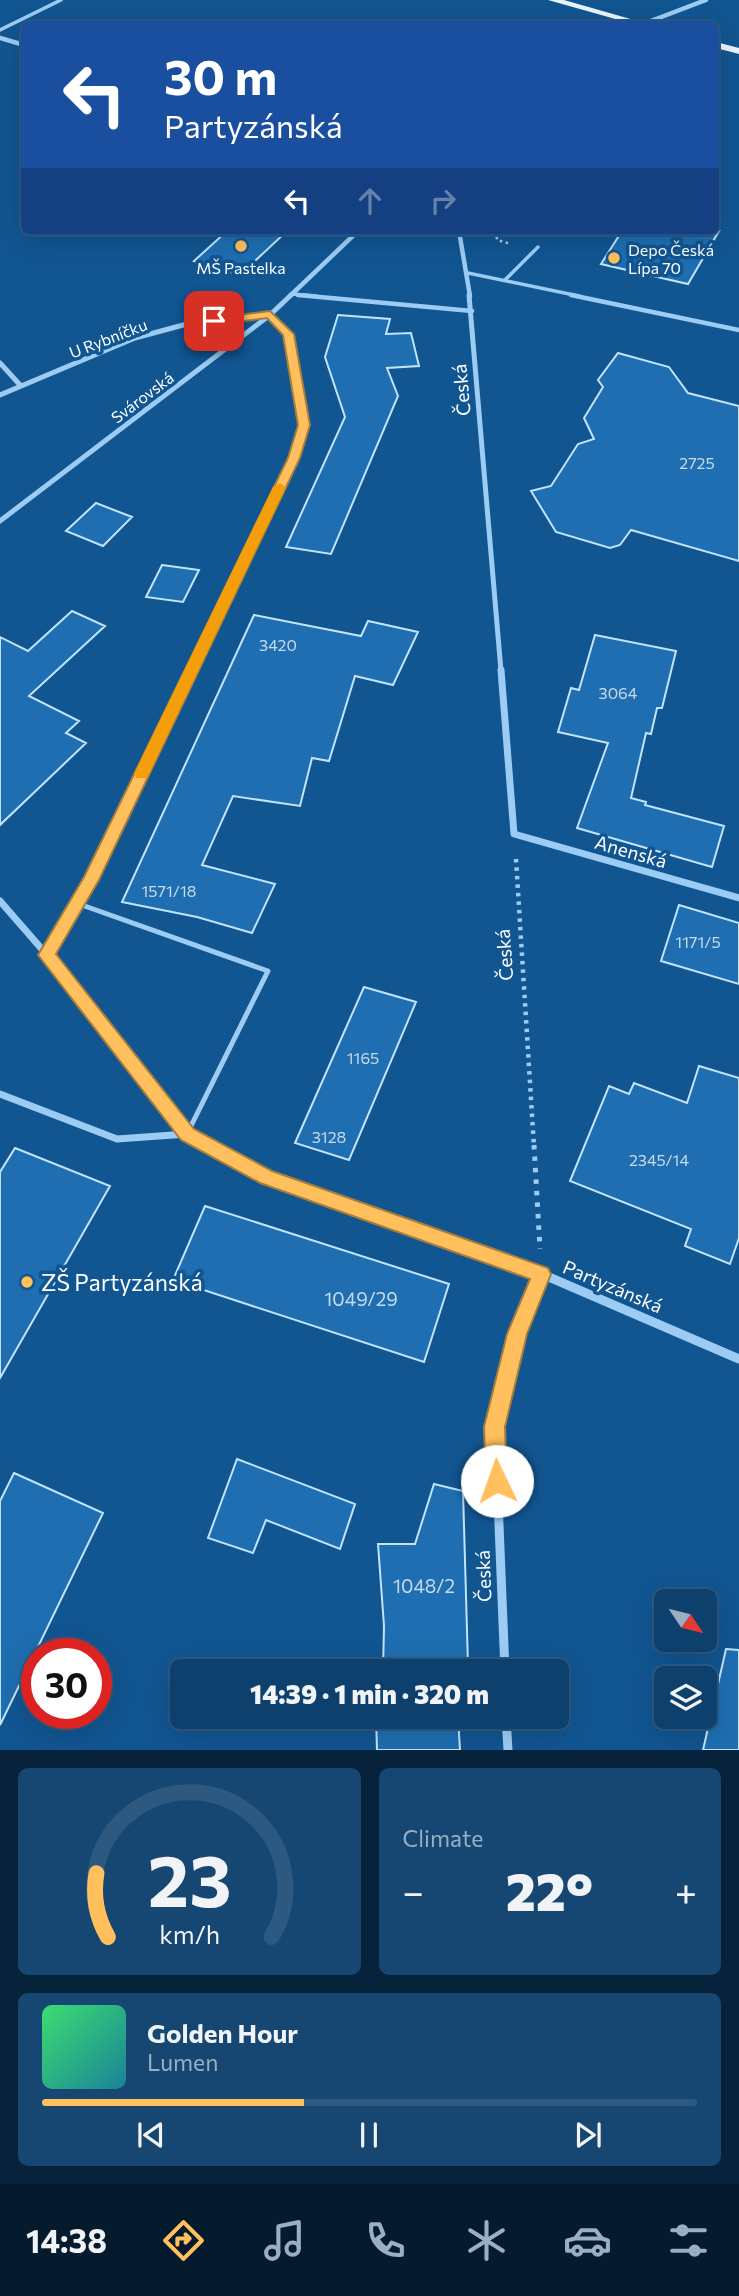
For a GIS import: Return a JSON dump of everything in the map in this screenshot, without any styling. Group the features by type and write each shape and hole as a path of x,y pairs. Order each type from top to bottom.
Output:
{"main road":[{"path":"553,0 632,21"},
{"path":"719,46 739,51"}],"street":[{"path":"651,21 706,0"},
{"path":"0,38 21,44"},
{"name":"Svárovská","path":"0,521 270,315 354,235"},
{"name":"Česká","path":"460,235 472,311 514,834"},
{"path":"47,955 79,905 294,458 304,425 302,412 288,334 270,315"},
{"name":"U Rybníčku","path":"0,395 135,338 187,324 270,315"},
{"path":"0,363 21,386"},
{"name":"Anenská","path":"514,834 739,898"},
{"path":"0,901 47,955 187,1134"},
{"path":"0,1094 117,1139 187,1134"},
{"name":"Partyzánská","path":"187,1134 266,1177 542,1274 739,1359"},
{"name":"Česká","path":"505,1659 495,1427 517,1334 542,1274"},
{"path":"507,1729 508,1750"}],"lane":[{"path":"0,30 61,0"},
{"path":"505,280 538,247"},
{"path":"468,273 739,330"},
{"path":"292,295 472,311"},
{"path":"79,905 268,971 187,1134"}],"path":[{"path":"496,235 497,240 519,246"},
{"name":"Česká","path":"514,834 542,1274"}],"building":[{"name":"MŠ Pastelka","path":"223,235 283,235 240,275 194,261"},
{"path":"619,235 717,235 688,284 601,264"},
{"path":"338,315 390,319 386,334 411,333 419,366 387,368 398,396 331,554 286,547 345,417 325,357"},
{"path":"618,353 669,367 688,393 739,406 739,561 631,530 620,545 610,548 556,532 531,491 551,486 578,444 594,439 584,418 603,387 598,380"},
{"path":"96,503 132,517 103,546 66,531"},
{"path":"162,565 199,570 183,602 146,597"},
{"path":"72,611 105,626 29,696 79,721 66,733 86,743 0,825 0,637 28,651"},
{"path":"254,615 361,636 368,621 418,632 393,685 355,676 329,761 312,758 300,806 233,796 202,865 275,884 252,933 197,917 122,902"},
{"path":"595,635 676,651 662,708 657,708 651,734 646,733 631,798 646,802 645,805 724,826 712,867 577,828 608,743 558,732 571,688 579,690"},
{"path":"679,905 739,923 739,984 661,961"},
{"path":"364,987 416,1002 349,1160 295,1143"},
{"path":"699,1066 739,1078 739,1238 730,1264 685,1246 691,1229 570,1181 609,1086 629,1094 634,1083 687,1103"},
{"name":"ZŠ Partyzánská","path":"15,1148 110,1186 0,1378 0,1172"},
{"path":"205,1206 449,1284 424,1362 173,1280"},
{"path":"237,1459 355,1504 340,1549 266,1520 253,1553 208,1538"},
{"path":"14,1473 103,1513 42,1638 21,1638 21,1682 0,1725 0,1501"},
{"path":"434,1484 463,1491 468,1659 383,1659 384,1626 378,1544 415,1544"},
{"path":"726,1649 739,1650 739,1750 703,1750 708,1729 717,1729 717,1689"},
{"path":"376,1729 459,1729 460,1750 377,1750"}],"slow traffic":[{"path":"142,774 280,487"}],"place":[{"name":"MŠ Pastelka","path":"241,246"},
{"name":"Depo Česká Lípa 70","path":"614,258"},
{"name":"ZŠ Partyzánská","path":"27,1282"}],"route":[{"path":"214,321 270,315 288,334 304,425 294,458 79,905 47,955 187,1134 266,1177 542,1274 517,1334 495,1427 497,1481"}]}
